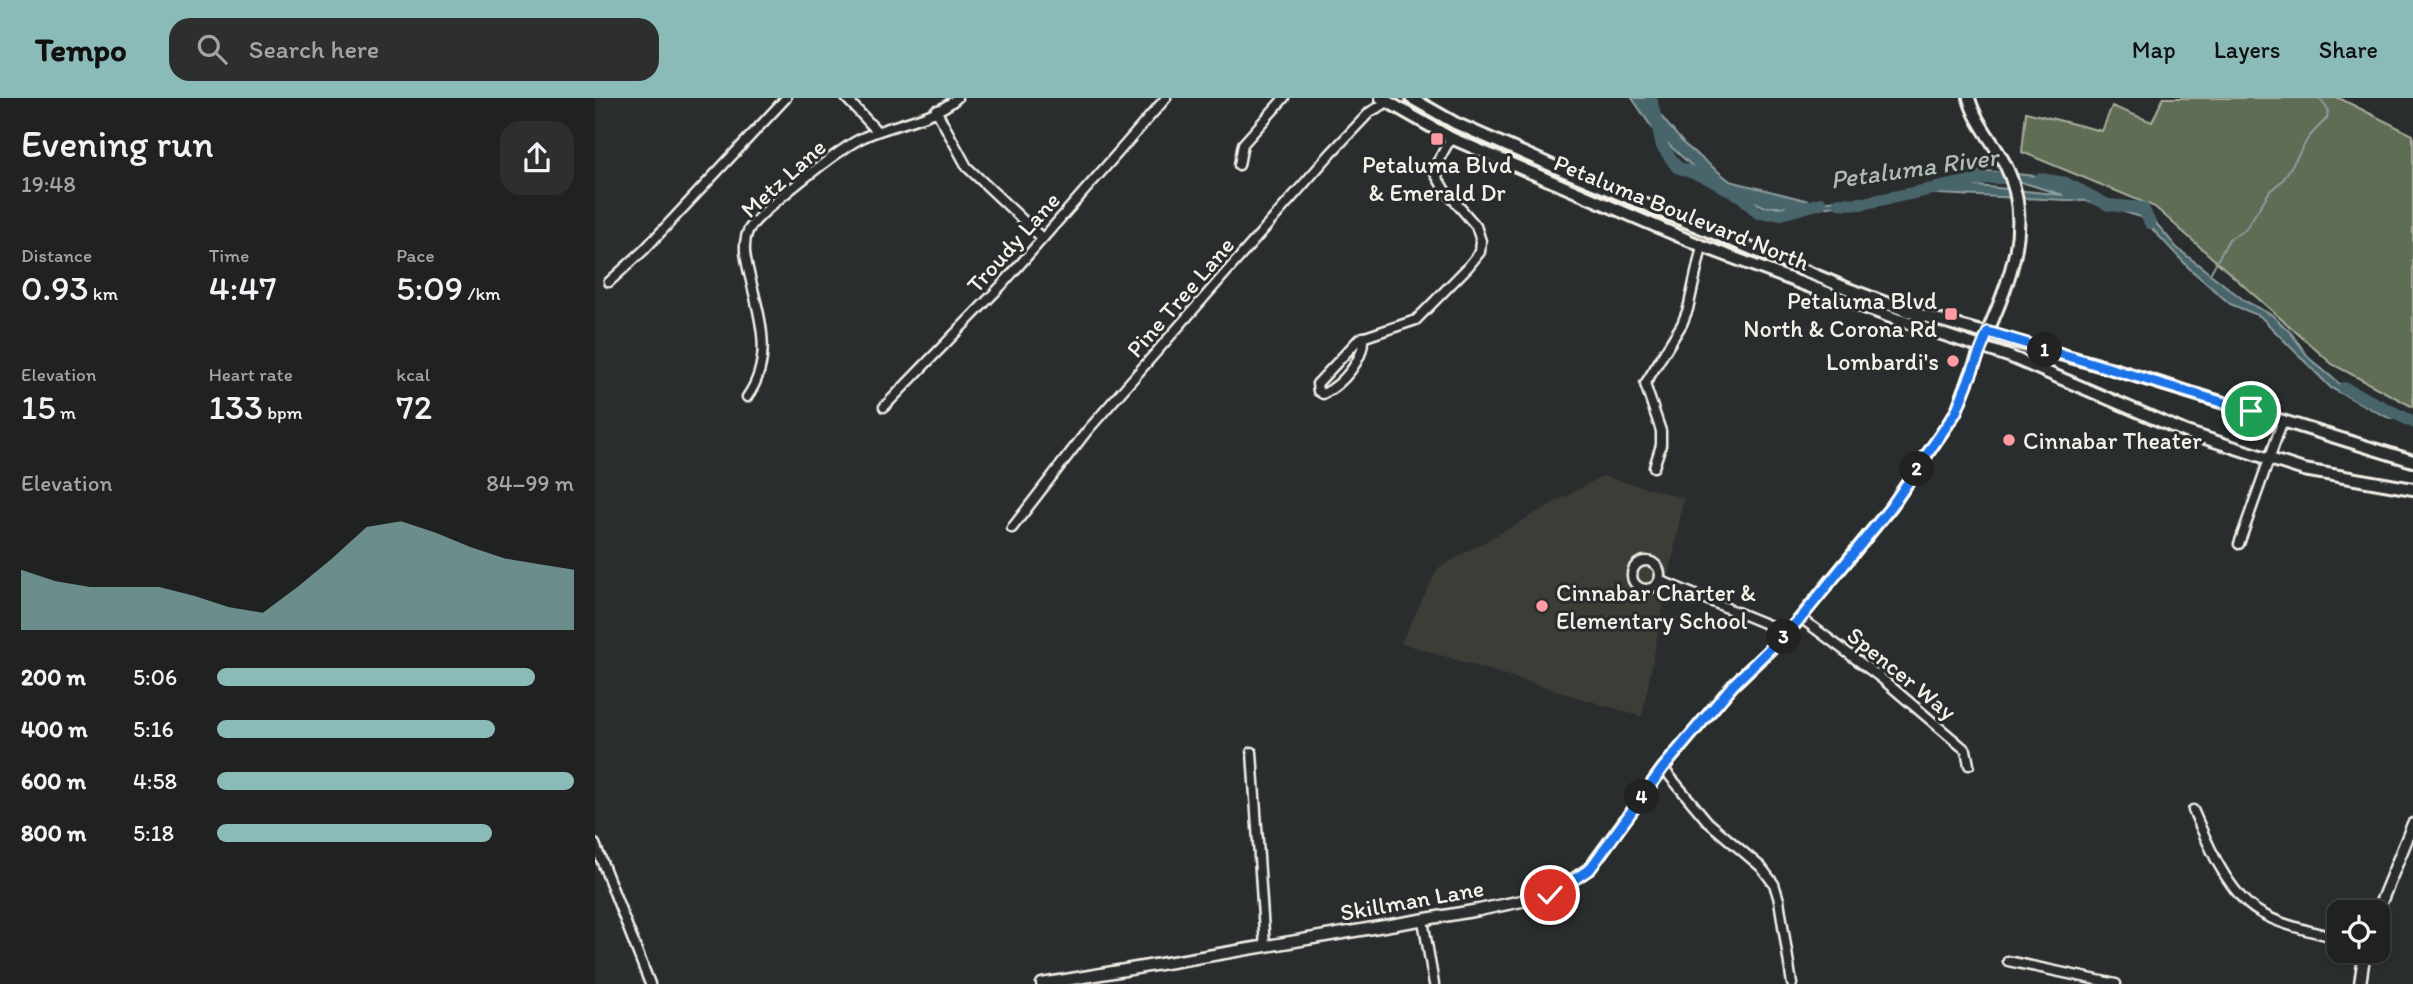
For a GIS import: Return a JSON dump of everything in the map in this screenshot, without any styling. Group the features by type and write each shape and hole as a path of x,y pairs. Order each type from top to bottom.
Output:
{"main road":[{"name":"Petaluma Boulevard North","path":"1411,98 1455,124 1851,290 1910,312 1988,332 2413,460"},
{"path":"1969,98 1975,114 2005,163 2019,208 2013,271 1981,347"},
{"name":"Petaluma Boulevard North","path":"1384,100 1451,138 1703,246 1896,319 1981,347 2105,396 2186,432 2304,470 2413,489"}],"street":[{"path":"609,282 644,250 786,98"},
{"path":"846,98 877,131"},
{"name":"Metz Lane","path":"747,397 759,374 764,331 745,255 749,230 763,214 839,153 877,131 936,110 957,98"},
{"name":"Troudy Lane","path":"884,407 1001,286 1166,98"},
{"path":"1239,165 1243,144 1284,98"},
{"name":"Pine Tree Lane","path":"1012,528 1087,431 1331,153 1384,100"},
{"path":"936,110 967,167 1042,238"},
{"path":"1363,337 1363,351 1343,379 1323,394 1318,391 1317,384 1347,349 1363,337 1416,320 1480,251 1481,241 1476,226 1444,189 1433,170 1451,138"},
{"path":"1654,467 1661,445 1661,431 1645,384 1682,324 1703,246"},
{"name":"Skillman Lane","path":"1042,984 1423,920 1550,895 1569,884 1590,869 1663,768 1733,685 1788,633 1892,506 1956,412 1981,347"},
{"path":"2239,544 2283,420"},
{"path":"1659,580 1788,633"},
{"name":"Spencer Way","path":"1801,618 1881,678 1962,746 1966,750 1969,765"},
{"path":"1252,752 1265,947"},
{"path":"1663,768 1709,822 1761,867 1774,884 1792,984"},
{"path":"2193,810 2236,891 2250,905 2275,919 2327,935"},
{"path":"2382,900 2413,824"},
{"path":"595,844 650,984"},
{"path":"1423,920 1434,984"},
{"path":"2008,961 2116,984"},
{"path":"2360,984 2363,963"}],"shaded area":[{"name":"Cinnabar Charter & Elementary School","path":"1602,476 1684,498 1642,717 1401,643 1438,568"}],"green space":[{"path":"2163,98 2339,98 2413,135 2413,407 2332,364 2155,207 2022,152 2026,112 2102,131 2112,106 2152,122"}],"water":[{"path":"1632,98 1646,98 1684,144 1730,181 1813,202 1867,198 1950,183 2063,195 2018,181 1978,176 1965,169 2046,177 2094,198 2145,210 2177,248 2245,301 2272,315 2291,333 2310,359 2341,385 2388,411 2404,412 2413,417 2413,423 2387,417 2331,388 2260,316 2230,304 2190,269 2141,217 2087,201 1917,193 1829,207 1765,207 1705,178 1655,132"}],"waterway":[{"name":"Petaluma River","path":"1651,98 1662,146 1677,167 1707,178 1742,197 1758,213 1781,214 1821,203"},
{"path":"2211,272 2229,239 2245,230 2270,191 2283,180 2309,137 2327,118 2328,110 2319,98"},
{"name":"Petaluma River","path":"1839,203 1860,204 1986,178 2011,178"},
{"name":"Petaluma River","path":"2040,179 2066,183 2108,205 2143,208 2150,223"},
{"name":"Petaluma River","path":"2344,388 2413,422"}],"place":[{"name":"Petaluma Blvd & Emerald Dr","path":"1437,139"},
{"name":"Petaluma Blvd North & Corona Rd","path":"1951,314"},
{"name":"Lombardi's","path":"1953,361"},
{"name":"Cinnabar Theater","path":"2009,440"},
{"name":"Cinnabar Charter & Elementary School","path":"1542,606"}],"route":[{"path":"1550,895 1590,869 1663,768 1733,685 1788,633 1891,507 1956,412 1988,332 2251,411"}]}
